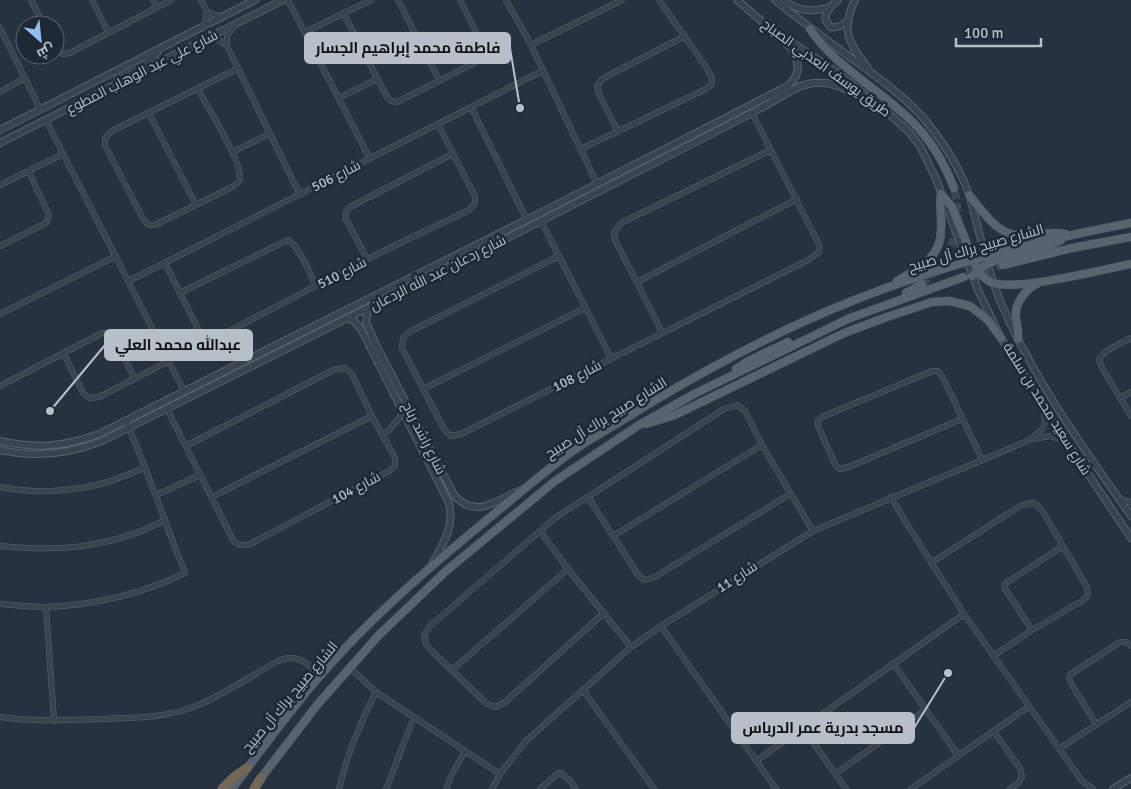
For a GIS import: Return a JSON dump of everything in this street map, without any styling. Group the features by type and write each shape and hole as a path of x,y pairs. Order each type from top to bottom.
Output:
{"highway":[{"path":"222,789 247,768"},
{"path":"253,789 261,778"}],"main road":[{"path":"810,29 828,52 899,109 920,130 942,160 954,188"},
{"path":"941,194 952,207 970,261 971,274 993,282 1008,284 1045,280 1131,264"},
{"path":"884,289 921,267 934,254 941,233 941,194"},
{"path":"969,195 989,220 1008,233 1020,236 1055,232 1069,235 1131,223"},
{"name":"الشارع صبيح براك آل صبيح","path":"232,789 320,676 381,613 431,566 540,476 581,446 683,384 818,316 884,289 970,261 986,260 1069,235"},
{"path":"1003,265 1072,248 1131,237"},
{"name":"الشارع صبيح براك آل صبيح","path":"261,778 317,704 379,635 460,559 555,482 639,425 727,378 857,315 971,274 986,260"},
{"path":"1018,339 1016,313 1018,302 1031,288 1045,280"},
{"path":"727,378 743,364 828,323 905,293 922,284"},
{"path":"639,425 675,415 844,333 932,302 954,301 970,306 988,320 1001,338"}],"street":[{"path":"31,0 39,15"},
{"path":"92,0 108,32"},
{"path":"153,0 157,8"},
{"path":"65,54 70,53 172,0"},
{"path":"202,0 207,12 204,26"},
{"name":"شارع علي عبد الوهاب المطوع","path":"0,130 255,0"},
{"name":"شارع علي عبد الوهاب المطوع","path":"0,144 283,0"},
{"path":"288,0 370,159"},
{"path":"305,32 371,0"},
{"path":"398,0 439,80"},
{"path":"344,14 387,97 391,101 397,102 476,62 484,56 485,50 460,0"},
{"path":"506,0 597,184"},
{"path":"530,46 622,0"},
{"path":"581,150 706,89 712,84 712,78 706,67 658,0"},
{"name":"طريق يوسف العذبي الصباح","path":"737,0 762,22 834,71 898,121 920,146 927,158 941,194"},
{"name":"طريق يوسف العذبي الصباح","path":"775,0 810,29 901,95 929,125 951,157 969,195 986,260"},
{"path":"782,0 803,10 817,11 830,7"},
{"path":"838,0 825,14 826,24 830,26 842,26 847,21 855,0"},
{"path":"207,12 221,17"},
{"path":"847,21 848,35 860,58 872,73"},
{"path":"762,22 781,38 793,52 797,59 798,67 795,78 801,78 800,86"},
{"path":"234,25 227,36 227,46 300,195"},
{"path":"0,28 40,110"},
{"path":"618,132 599,94 597,86 602,79 683,37"},
{"path":"209,38 219,40 227,46"},
{"path":"120,83 119,77 146,63 159,50"},
{"path":"198,88 232,152 241,172 240,180 234,186 196,205 154,225 148,225 105,146 105,138 112,131 237,68"},
{"name":"شارع 506","path":"129,281 542,71"},
{"path":"0,92 25,78"},
{"name":"شارع ردعان عبد الله الردعان","path":"0,441 35,447 89,447 541,221 788,86 795,78"},
{"path":"339,98 377,79"},
{"name":"شارع ردعان عبد الله الردعان","path":"0,450 25,454 66,448 99,434 597,184 752,113 800,86 826,83 839,86 860,98 868,97"},
{"path":"471,108 527,220"},
{"path":"149,112 196,205"},
{"name":"شارع 108","path":"559,256 404,336 402,348 444,429 451,436 461,434 810,259 819,252 820,246 752,113"},
{"path":"46,120 184,391"},
{"name":"شارع 510","path":"165,264 200,333 205,338 214,339 367,259 469,210 475,203 475,196 438,124"},
{"path":"232,152 269,134"},
{"path":"662,332 615,240 614,233 621,223 771,150"},
{"path":"0,185 63,154"},
{"path":"367,259 346,219 346,213 350,207 452,154"},
{"path":"0,246 46,223 49,219 49,215 29,172"},
{"path":"637,282 797,199"},
{"path":"541,221 611,358"},
{"path":"180,293 288,240 296,247 316,286"},
{"path":"468,249 472,256"},
{"path":"0,314 116,256"},
{"name":"شارع سعيد محمد بن سلمة","path":"986,260 993,282 1018,339 1056,404 1131,516"},
{"path":"427,270 430,276"},
{"name":"شارع سعيد محمد بن سلمة","path":"971,274 1001,338 1044,408 1131,538"},
{"name":"شارع راشد رباح","path":"368,308 364,328 447,499 450,511 451,518 448,533 431,566"},
{"path":"423,389 585,308"},
{"name":"شارع راشد رباح","path":"347,318 364,328 458,499 471,507 482,508 525,489"},
{"path":"0,384 64,354 102,333 109,333 114,338 134,378"},
{"path":"1131,338 1106,351 1099,359 1102,368 1131,416"},
{"path":"64,354 83,392 89,398 99,397 169,361"},
{"name":"شارع 104","path":"167,409 233,540 239,545 248,545 389,471 395,466 395,458 352,374 344,368 333,370 186,446"},
{"path":"962,419 840,469 835,464 818,426 818,421 822,417 935,371 942,376 982,459"},
{"path":"1120,398 1131,392"},
{"path":"604,613 495,708 487,704 426,644 424,635 430,626 556,518 724,409 737,405 745,412 790,494 813,531"},
{"path":"1032,439 1045,426 1044,408"},
{"path":"382,435 404,413"},
{"path":"212,497 372,416"},
{"path":"0,604 46,607 102,601 160,585 185,573 126,421"},
{"name":"شارع 11","path":"492,789 500,774 526,741 631,647 661,626 813,531 1032,439 1051,436 1068,444"},
{"path":"613,536 762,445"},
{"path":"0,487 22,492 61,491 102,484 145,468"},
{"path":"156,495 200,475"},
{"path":"588,497 639,576 645,580 655,577 790,494"},
{"path":"892,497 905,521 964,614 1082,781 1085,789"},
{"path":"1119,498 1131,502"},
{"path":"931,563 1020,506 1031,502 1038,505 1043,512 1088,587 1088,595 1082,601 1032,630 993,656"},
{"path":"0,546 33,549 73,548 144,531 164,521"},
{"path":"541,532 568,569 631,647"},
{"path":"1032,630 1004,587 1006,583 1063,546"},
{"path":"452,670 568,569"},
{"path":"46,607 54,721"},
{"path":"756,761 964,614"},
{"path":"661,626 776,789"},
{"path":"1096,724 1070,683 1069,678 1071,674 1120,642 1126,642 1131,646"},
{"path":"0,717 54,721 134,718 182,710 204,702 276,662 287,658 305,661 320,676"},
{"path":"893,663 924,710 958,755"},
{"path":"350,668 376,692 500,774"},
{"path":"583,690 654,789"},
{"path":"339,789 344,768 360,724 376,692"},
{"path":"1059,749 1131,702"},
{"path":"911,789 1028,707"},
{"path":"835,774 924,710"},
{"path":"386,789 414,717"},
{"path":"803,728 846,789"},
{"path":"994,731 1020,768 1022,777 1010,789"},
{"path":"446,789 465,751"},
{"path":"540,789 557,774 561,773 570,780 576,789"},
{"path":"1113,789 1131,778"},
{"path":"1082,781 1093,789"}],"tunnel":[{"path":"922,284 941,264 953,241 957,216 954,188"},
{"path":"973,274 1003,265"}],"place":[{"name":"فاطمة محمد إبراهيم الجسار","path":"520,108"},
{"name":"عبدالله محمد العلي","path":"50,411"},
{"name":"مسجد بدرية عمر الدرباس","path":"948,673"}]}
